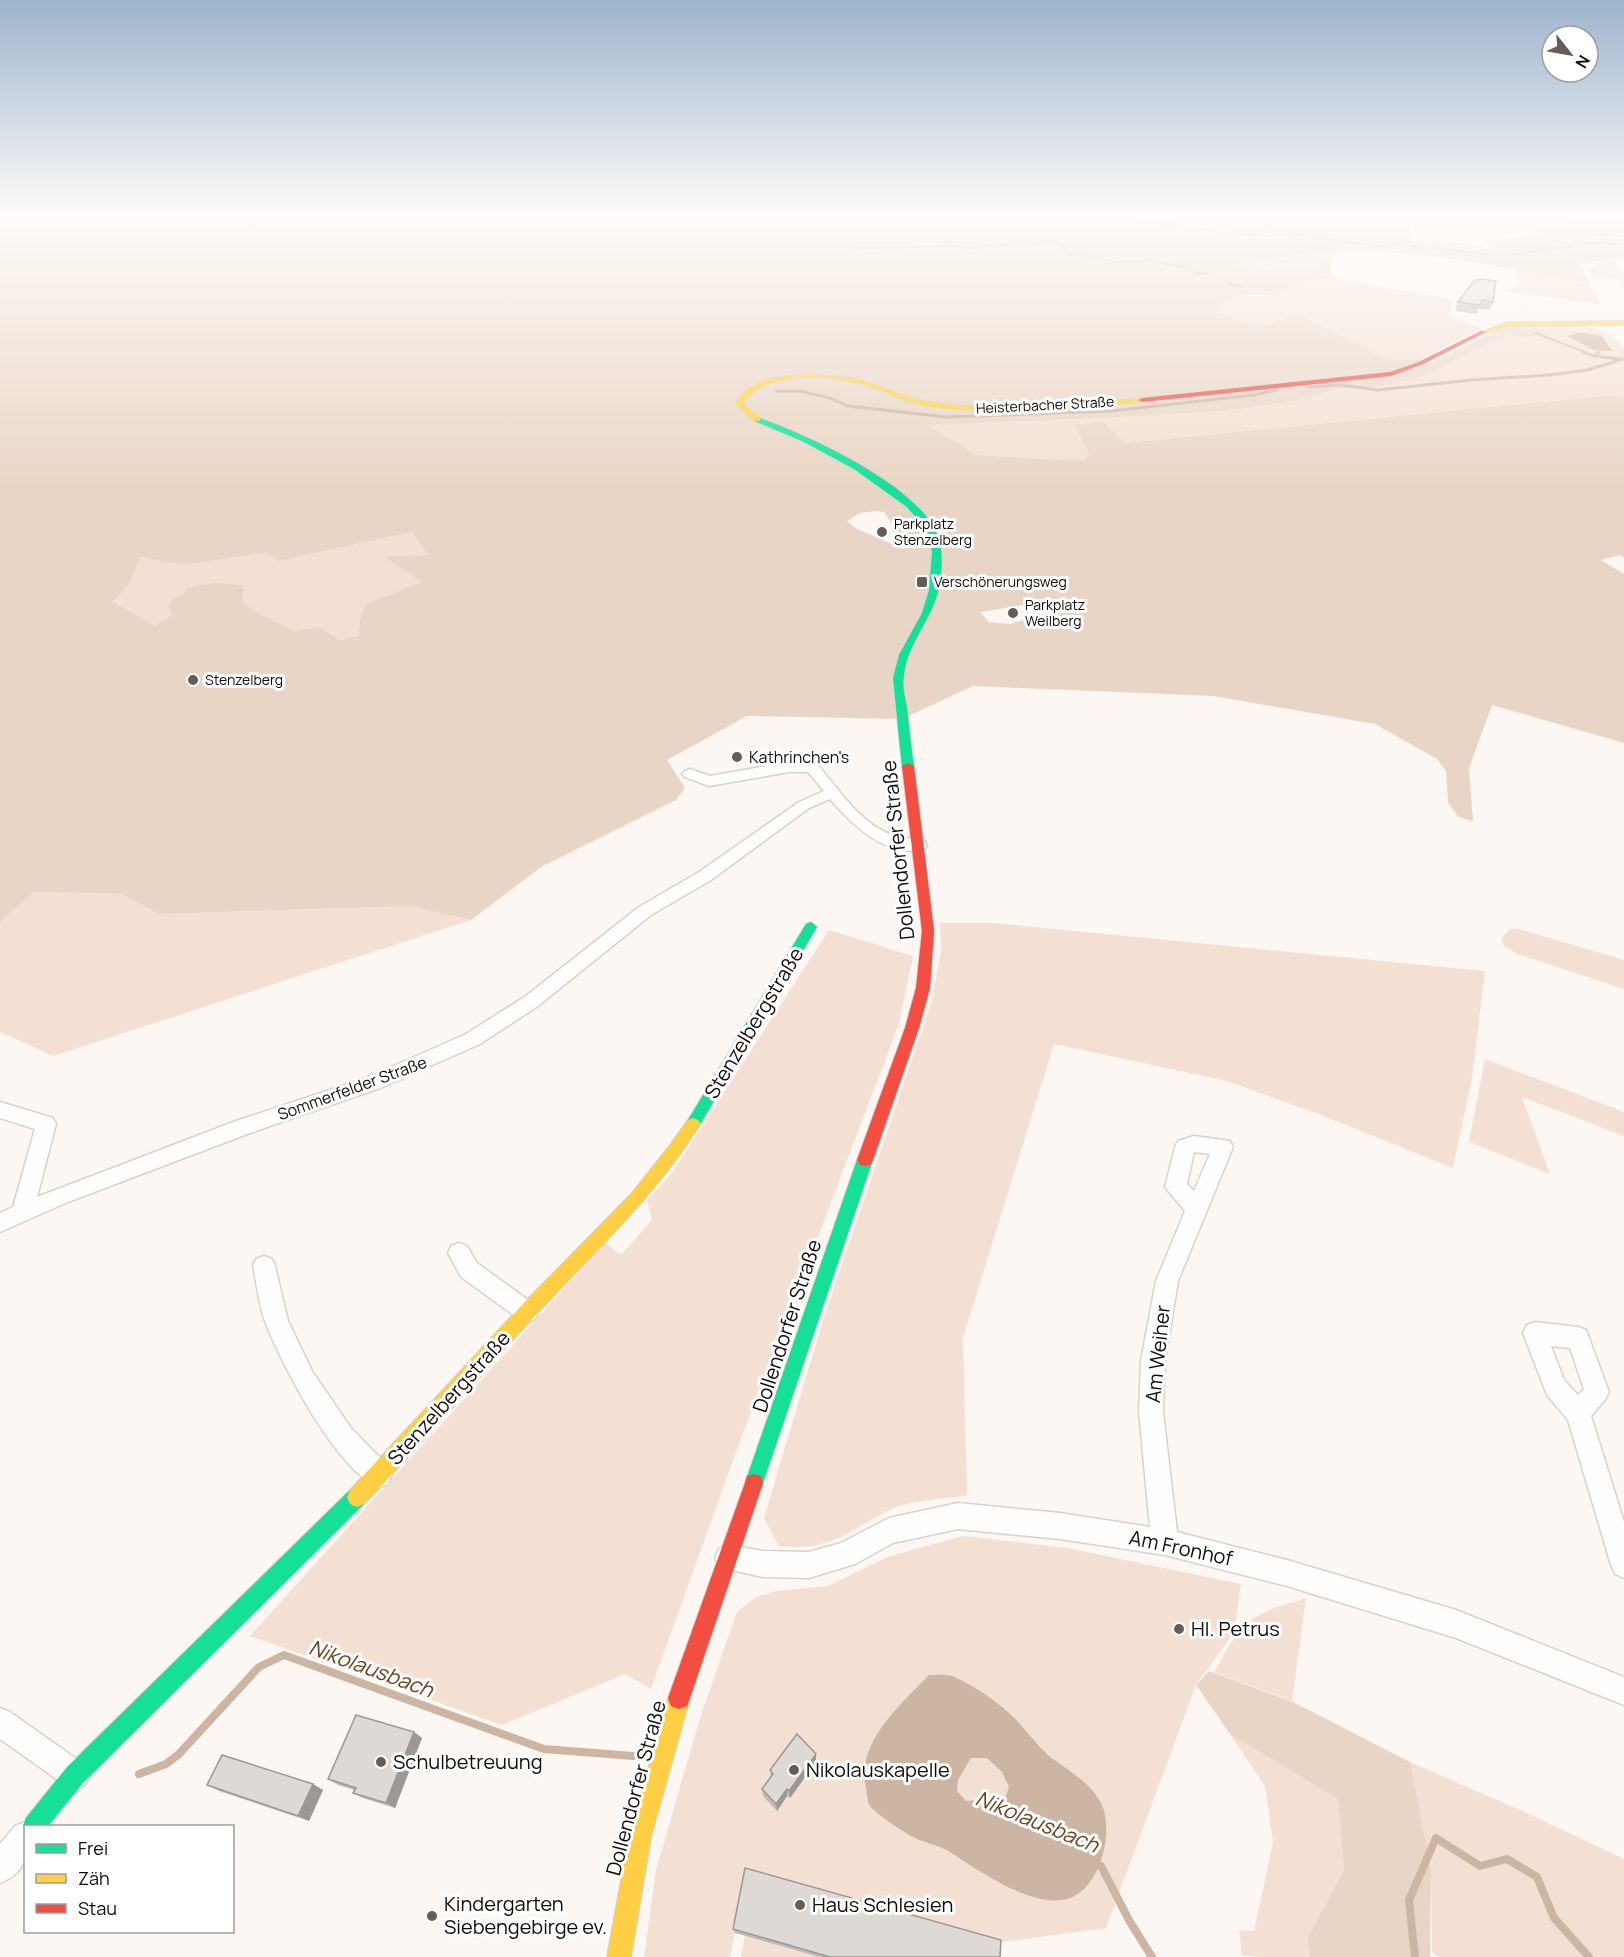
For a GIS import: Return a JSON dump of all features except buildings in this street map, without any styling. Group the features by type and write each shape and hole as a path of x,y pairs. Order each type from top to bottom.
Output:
{"main road":[{"name":"Heisterbacher Straße","path":"900,700 898,678 900,655 926,614 934,593 934,541 930,526 918,512 843,460 808,440 747,413 742,408 740,400 750,388 789,377 818,374 838,375 857,380 908,400 980,409 1171,398 1391,374 1417,366 1491,329 1508,324 1624,323"},
{"name":"Dollendorfer Straße","path":"619,1957 631,1879 671,1721 783,1401 827,1264 912,1028 923,988 928,931 900,700"},
{"name":"Stenzelbergstraße","path":"36,1825 75,1775 379,1475 526,1312 648,1186 676,1152 811,927"}],"street":[{"path":"690,774 709,781 789,766 812,767 870,832 884,840 919,845"},
{"name":"Sommerfelder Straße","path":"0,1223 243,1127 376,1082 473,1039 532,1001 645,911 705,876 804,805 834,792"},
{"path":"0,1110 46,1124 22,1213"},
{"name":"Am Weiher","path":"1165,1542 1151,1412 1153,1361 1167,1281 1196,1208"},
{"path":"459,1253 469,1270 526,1312"},
{"path":"264,1266 277,1322 304,1378 342,1437 379,1475"},
{"path":"1578,1413 1624,1565"},
{"name":"Am Fronhof","path":"728,1558 763,1564 808,1566 846,1555 889,1531 958,1516 1060,1526 1165,1542 1287,1573 1456,1624 1624,1691"},
{"path":"0,1722 75,1775"},
{"path":"0,1868 24,1839"}],"shaded area":[{"path":"0,304 1224,304 1216,312 1258,327 1299,315 1387,360 1421,359 1433,362 1502,328 1532,325 1548,334 1520,338 1508,334 1413,379 1371,388 1338,388 1296,401 1226,411 929,425 976,455 1085,461 1089,454 1074,425 1104,422 1124,443 1612,395 1624,398 1624,558 1620,555 1601,560 1624,574 1624,743 1492,705 1469,768 1473,821 1458,817 1448,802 1446,771 1437,759 1375,724 1213,696 973,686 902,719 747,716 667,760 685,788 676,800 541,867 471,920 411,906 158,914 122,894 34,892 0,922","holes":["884,512 908,546 904,549 857,529 847,521 860,513","412,532 428,555 384,556 421,582 366,604 360,618 358,636 340,640 318,627 295,631 256,612 243,602 244,585 215,583 187,588 183,594 171,600 169,607 172,615 155,626 113,601 131,582 140,557 184,565 265,553 279,561","1037,603 1046,614 1010,624 989,622 980,612"]},
{"path":"1223,304 1452,304 1450,316 1482,328 1421,359 1387,360 1299,315 1258,327 1215,312"},
{"path":"1532,325 1581,325 1604,332 1614,338 1624,347 1624,398 1612,395 1124,443 1104,422 1074,426 1089,454 1085,461 976,455 928,424 1226,411 1296,401 1338,388 1371,388 1442,367 1508,333 1520,338 1547,334","holes":["1580,332 1602,336 1613,348 1594,350 1567,336"]},
{"path":"412,532 428,555 385,556 421,582 366,604 360,618 358,636 339,640 318,627 295,631 256,612 243,602 244,585 183,594 170,610 172,615 155,627 113,600 131,582 140,557 184,565 266,553 279,561"},
{"path":"34,892 122,894 158,914 411,906 471,920 53,1056 0,1032 0,922"},
{"path":"940,923 994,923 1485,971 1472,1078 1453,1168 1321,1115 1227,1081 1054,1044 963,1338 967,1495 901,1505 840,1537 814,1546 779,1546 764,1518 824,1317 932,1001 941,951"},
{"path":"1510,929 1519,929 1624,960 1624,989 1518,954 1504,946 1501,939"},
{"path":"829,930 913,956 899,1024 740,1441 651,1689 625,1674 502,1725 250,1636 605,1243 621,1255 652,1220 647,1200 672,1173"},
{"path":"1485,1059 1624,1112 1624,1136 1522,1097 1550,1174 1469,1142"},
{"path":"963,1536 1067,1548 1241,1584 1234,1632 1196,1685 1106,1928 996,1943 747,1874 730,1957 644,1957 656,1870 700,1718 737,1612 756,1597 776,1591 828,1586 887,1557"},
{"path":"1306,1598 1292,1701 1214,1672 1234,1639 1255,1617"},
{"path":"1209,1671 1293,1702 1410,1762 1431,1868 1430,1957 1310,1957 1307,1939 1344,1870 1338,1799 1230,1734 1196,1685"},
{"path":"1230,1734 1338,1799 1344,1870 1307,1939 1310,1957 1242,1955 1239,1930 1254,1931 1273,1842 1265,1786"},
{"path":"1410,1762 1527,1813 1624,1859 1624,1957 1439,1957 1432,1952 1431,1868"},
{"path":"745,1936 819,1957 741,1957"}],"water":[{"path":"1580,332 1602,336 1613,351 1594,350 1567,336"},
{"path":"929,1675 952,1676 989,1697 1015,1718 1047,1754 1080,1779 1098,1798 1105,1817 1105,1845 1096,1873 1078,1894 1067,1899 1053,1900 1023,1893 991,1878 947,1850 911,1836 870,1806 864,1771 867,1755 883,1726","holes":["971,1758 987,1758 1002,1772 1009,1787 1004,1802 990,1808 978,1800 966,1801 957,1791 958,1780"]}],"waterway":[{"path":"1535,333 1587,353"},
{"path":"1583,352 1594,356"},
{"path":"1594,356 1599,352"},
{"path":"1594,356 1619,359"},
{"path":"1309,387 1340,385 1378,390 1471,380 1550,375 1587,370 1624,359"},
{"path":"776,391 800,391 830,398 848,406 946,417 1111,411 1254,395 1276,390"},
{"name":"Nikolausbach","path":"139,1774 166,1764 179,1754 259,1667 284,1655 544,1749 633,1756"},
{"name":"Nikolausbach","path":"1415,1957 1409,1900 1436,1838 1480,1866 1507,1859 1537,1877 1554,1918 1589,1957"},
{"name":"Nikolausbach","path":"1096,1864 1101,1866 1130,1922 1152,1957"}],"traffic: fast":[{"path":"757,419 821,447 876,479 910,505 932,531 937,569 934,590 926,613 904,655 898,678 908,766"},
{"path":"693,1124 811,927"},
{"path":"754,1483 865,1160"},
{"path":"35,1825 75,1775 357,1497"}],"traffic: slow":[{"path":"1483,332 1508,324 1624,323"},
{"path":"757,419 739,404 745,393 757,385 773,380 810,376 856,380 913,401 956,407 1032,408 1142,400"},
{"path":"357,1497 401,1452 527,1312 637,1199 676,1150 693,1124"},
{"path":"619,1957 640,1837 679,1698"}],"traffic: jam":[{"path":"1142,400 1391,374 1421,363 1483,332"},
{"path":"865,1160 912,1028 923,988 928,931 908,766"},
{"path":"679,1698 754,1483"}],"place":[{"name":"Parkplatz Stenzelberg","path":"882,532"},
{"name":"Verschönerungsweg","path":"922,582"},
{"name":"Parkplatz Weilberg","path":"1013,613"},
{"name":"Stenzelberg","path":"193,680"},
{"name":"Kathrinchen's","path":"737,757"},
{"name":"Hl. Petrus","path":"1179,1629"},
{"name":"Schulbetreuung","path":"381,1762"},
{"name":"Nikolauskapelle","path":"794,1770"},
{"name":"Haus Schlesien","path":"800,1905"},
{"name":"Kindergarten Siebengebirge ev.","path":"432,1916"}]}
